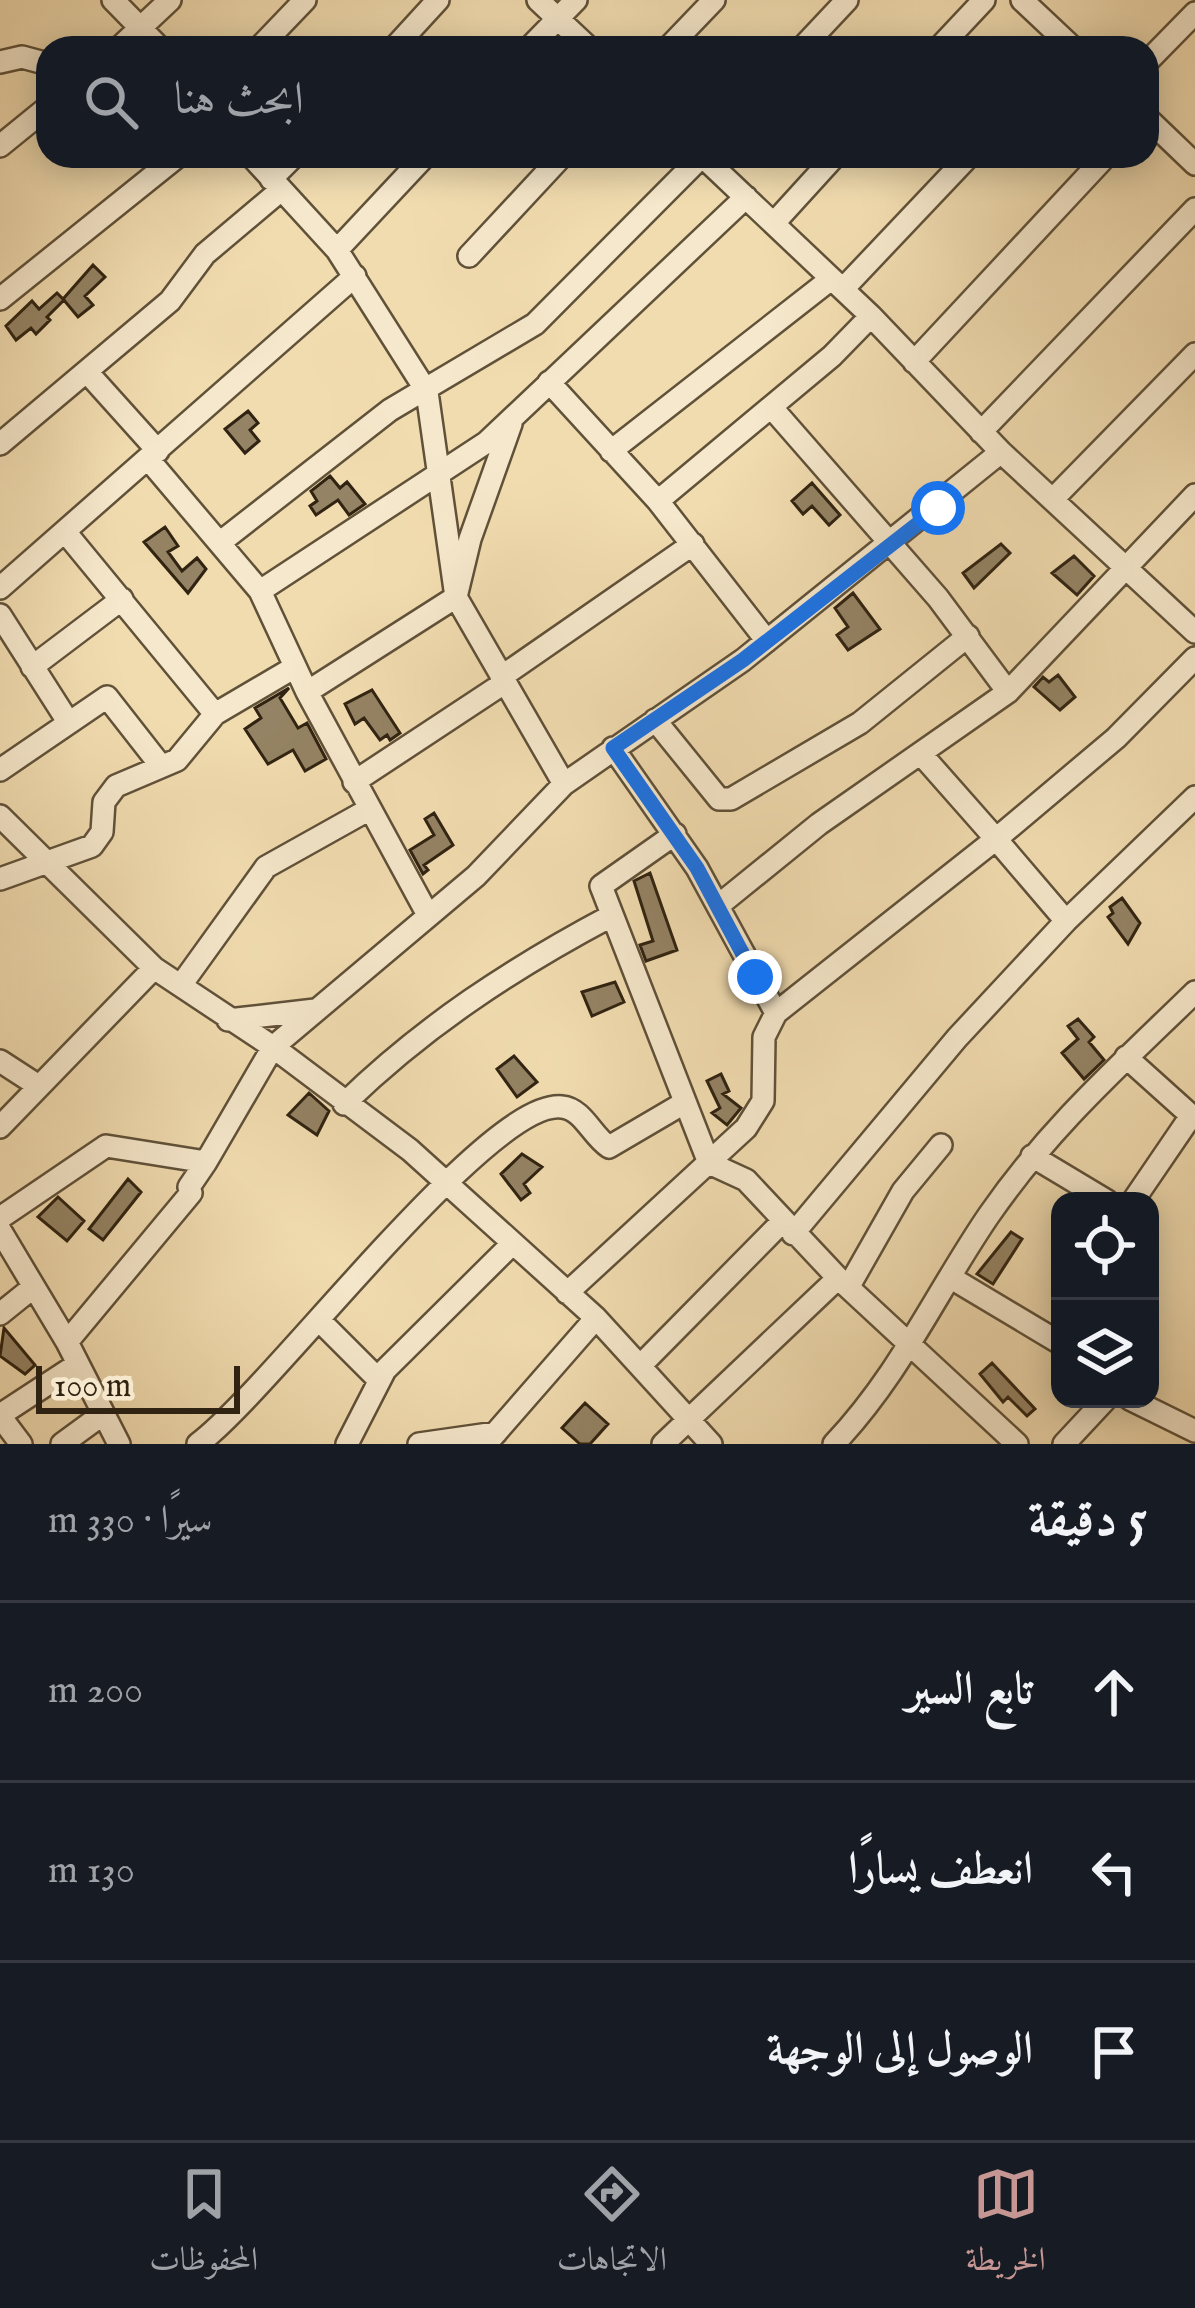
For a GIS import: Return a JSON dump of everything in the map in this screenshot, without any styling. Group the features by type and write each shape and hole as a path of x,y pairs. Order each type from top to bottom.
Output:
{"street":[{"path":"113,0 149,36"},
{"path":"134,36 170,0"},
{"path":"270,36 305,0"},
{"path":"405,36 438,0"},
{"path":"538,0 576,36"},
{"path":"541,36 576,0"},
{"path":"680,36 714,0"},
{"path":"813,36 847,0"},
{"path":"950,36 985,0"},
{"path":"1031,3 1062,36"},
{"path":"1159,50 1195,13"},
{"path":"0,62 22,57 36,61"},
{"path":"0,146 36,117"},
{"path":"1159,130 1195,164"},
{"path":"0,298 163,168"},
{"path":"261,168 337,250 427,392 456,597 564,784"},
{"path":"0,444 170,301 206,254 276,185 287,168"},
{"path":"337,250 414,168"},
{"path":"469,256 551,168"},
{"path":"222,541 348,440 536,324 690,168"},
{"path":"715,168 871,316 1001,452 1055,497 1195,632"},
{"path":"774,223 824,168"},
{"path":"610,451 837,284 957,168"},
{"path":"914,362 1095,168"},
{"path":"260,591 437,476 514,417 746,197"},
{"path":"981,432 1195,209"},
{"path":"0,587 355,276"},
{"path":"658,502 772,408 871,316"},
{"path":"1055,497 1195,354"},
{"path":"87,372 260,591 368,810 428,915"},
{"path":"549,382 658,502 767,641"},
{"path":"772,408 968,636 1008,692"},
{"path":"307,692 456,597 470,539 514,417"},
{"path":"68,1342 191,1193 189,1187 273,1046 476,876 564,784 767,641 1001,452"},
{"path":"718,905 819,824 1008,692 1195,495"},
{"path":"66,533 215,714"},
{"path":"354,782 693,544"},
{"path":"32,667 122,599"},
{"path":"0,615 68,720"},
{"path":"656,720 719,799 731,799 860,723 968,636"},
{"path":"567,1293 746,1128 764,1101 764,1037 776,1013 1116,738 1195,658"},
{"path":"0,879 92,846 102,832 108,793 189,750 215,714 295,668"},
{"path":"0,770 107,698 161,766"},
{"path":"613,748 675,834 776,1013"},
{"path":"921,754 1066,920"},
{"path":"643,1363 788,1228 1066,920 1192,805"},
{"path":"181,985 266,867 368,810"},
{"path":"0,817 154,968 273,1046 410,1150 643,1363 711,1444"},
{"path":"675,834 603,882 611,916 709,1163 746,1180 843,1282 1017,1444"},
{"path":"344,1104 426,1029 519,967 611,916"},
{"path":"0,1127 154,968"},
{"path":"834,1444 912,1346 986,1220 1032,1156 1066,1114 1195,992"},
{"path":"227,1020 315,1010"},
{"path":"1126,1058 1193,1118 1140,1192"},
{"path":"0,1061 38,1085"},
{"path":"198,1444 320,1321 444,1185 512,1123 557,1106 574,1109 609,1147 684,1103"},
{"path":"663,1444 843,1282 902,1191 941,1145"},
{"path":"0,1218 106,1146 206,1162"},
{"path":"1032,1156 1092,1192"},
{"path":"0,1229 31,1289 68,1342 118,1444"},
{"path":"347,1444 378,1379 511,1245"},
{"path":"953,1279 1051,1337"},
{"path":"0,1314 31,1289"},
{"path":"419,1444 491,1438 596,1318"},
{"path":"320,1321 378,1379"},
{"path":"21,1444 0,1416 78,1364"},
{"path":"1064,1444 1098,1408"},
{"path":"1148,1408 1195,1431"},
{"path":"62,1444 103,1414"}],"building":[{"path":"93,265 105,277 85,296 93,305 78,317 63,299"},
{"path":"57,293 64,300 47,317 50,320 36,334 31,328 16,340 6,326 32,301 39,309"},
{"path":"248,411 258,423 250,430 259,441 245,453 225,429"},
{"path":"330,476 340,488 347,482 365,504 349,515 338,500 316,515 310,506 317,501 311,491"},
{"path":"812,483 840,515 829,525 812,506 803,514 792,501"},
{"path":"165,527 178,546 168,552 182,571 197,558 206,569 188,593 144,542"},
{"path":"1001,544 1010,553 974,588 963,573"},
{"path":"1074,556 1094,576 1077,595 1052,573"},
{"path":"853,593 880,629 848,650 837,635 848,627 835,608"},
{"path":"1058,675 1075,697 1060,710 1034,687 1043,677 1049,682"},
{"path":"289,688 280,698 298,728 307,723 326,759 305,771 293,750 268,764 245,729 261,718 255,708"},
{"path":"372,690 400,733 390,740 387,735 380,740 364,718 355,724 345,704"},
{"path":"434,813 453,845 424,865 428,870 423,874 410,850 434,835 425,819"},
{"path":"650,873 677,950 646,961 640,945 653,941 634,881"},
{"path":"1122,898 1140,923 1128,944 1108,917 1113,913 1110,907"},
{"path":"615,982 624,1002 592,1016 582,992"},
{"path":"1078,1019 1094,1037 1089,1042 1104,1060 1084,1079 1062,1053 1078,1039 1068,1026"},
{"path":"514,1056 537,1082 517,1097 497,1069"},
{"path":"721,1074 729,1091 723,1094 741,1108 727,1125 712,1113 720,1108 707,1081"},
{"path":"309,1093 329,1111 317,1135 288,1115"},
{"path":"522,1154 542,1167 524,1184 530,1193 521,1200 501,1174"},
{"path":"128,1179 141,1192 103,1240 89,1229"},
{"path":"58,1197 84,1221 67,1241 38,1217"},
{"path":"1011,1232 1022,1239 993,1284 977,1274"},
{"path":"4,1328 35,1365 25,1374 0,1356"},
{"path":"992,1363 1035,1409 1027,1416 1008,1397 1003,1402 980,1374"},
{"path":"585,1403 608,1424 590,1444 580,1444 562,1428"}],"route":[{"path":"755,977 697,868 613,748 743,660 938,508"}]}
